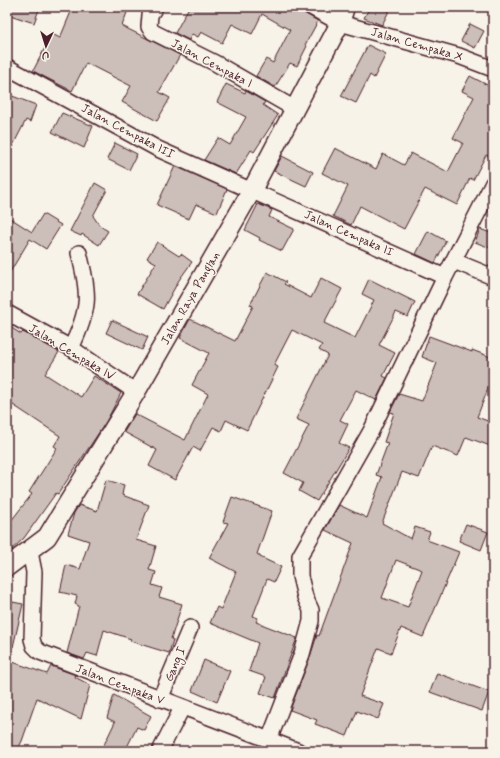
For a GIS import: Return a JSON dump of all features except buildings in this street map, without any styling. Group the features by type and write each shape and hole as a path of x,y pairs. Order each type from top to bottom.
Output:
{"street":[{"name":"Jalan Cempaka I","path":"155,7 150,15 149,27 160,36 215,63 295,109"},
{"name":"Jalan Cempaka X","path":"311,7 342,15 493,69"},
{"name":"Jalan Raya Panglan","path":"7,568 30,552 47,537 136,392 252,190 342,15"},
{"name":"Jalan Cempaka III","path":"7,67 158,148 252,190"},
{"path":"269,740 302,654 311,621 311,610 305,597 300,576 300,556 371,431 445,277 493,183"},
{"name":"Jalan Cempaka II","path":"252,190 445,277"},
{"path":"71,348 82,325 87,309 86,283 79,253"},
{"path":"454,261 493,277"},
{"name":"Jalan Cempaka IV","path":"7,313 71,348 136,392"},
{"name":"Jalan Cempaka V","path":"30,552 34,572 32,639 34,646 40,652 182,708 298,751"},
{"name":"Gang I","path":"160,699 190,628"},
{"path":"160,751 182,708"}]}
